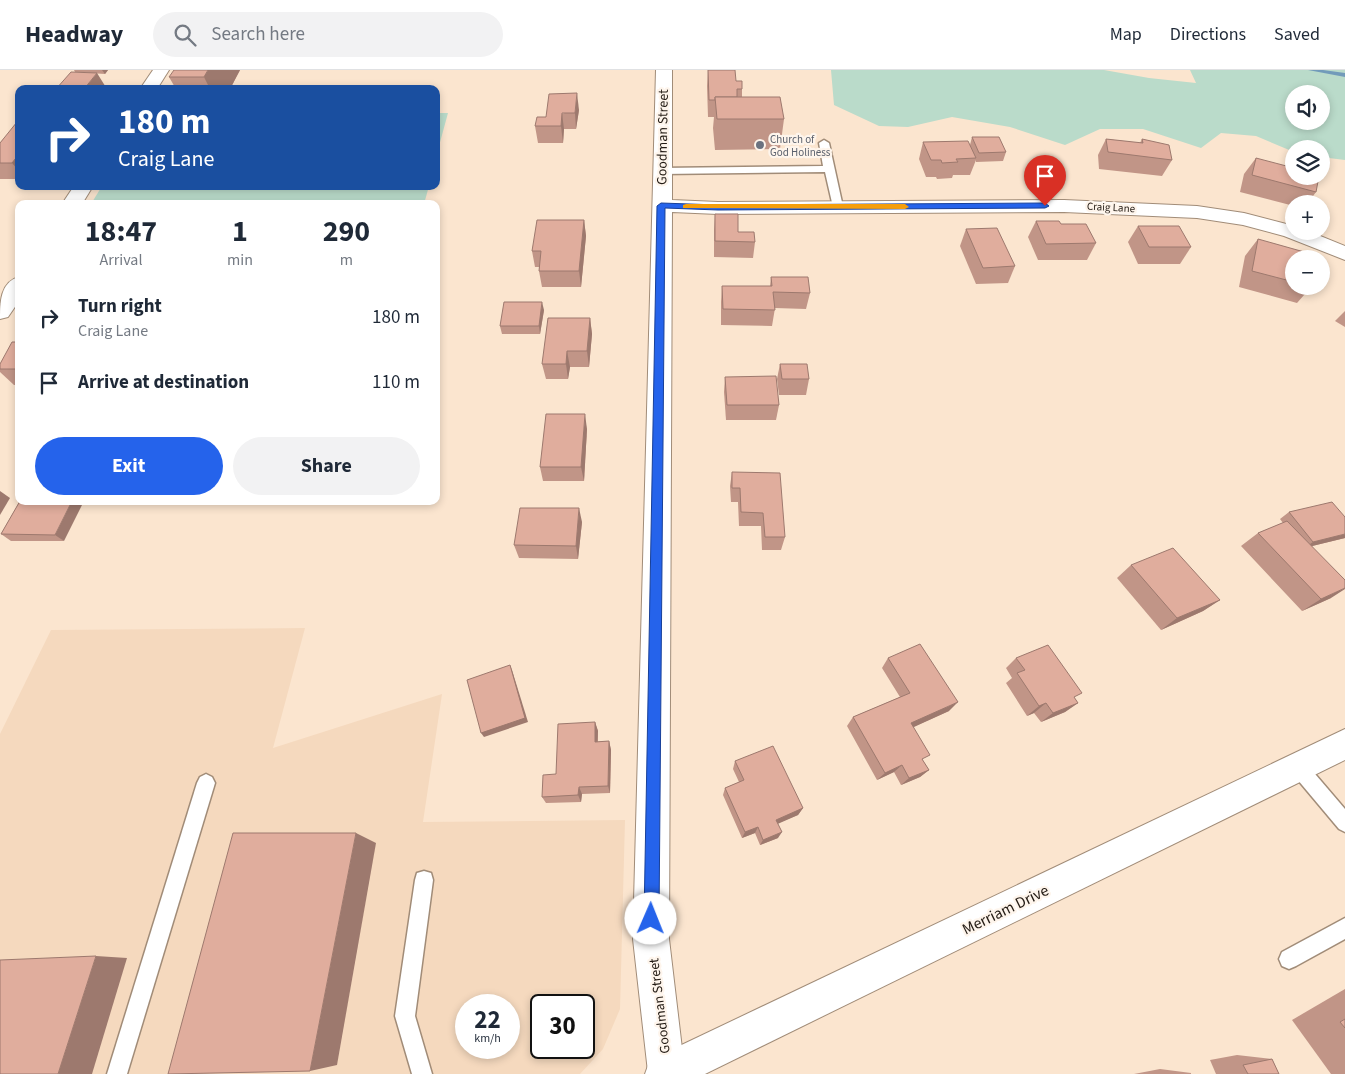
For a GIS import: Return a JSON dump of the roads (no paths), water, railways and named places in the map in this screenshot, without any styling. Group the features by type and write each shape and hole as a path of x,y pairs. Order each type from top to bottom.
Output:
{"street":[{"path":"151,85 161,70"},
{"name":"Goodman Street","path":"664,70 651,939 666,1073"},
{"name":"Craig Lane","path":"661,206 718,208 1064,206 1197,212 1244,219 1291,232 1345,253"},
{"path":"0,312 15,290"},
{"name":"Merriam Drive","path":"666,1073 1345,744"}],"lane":[{"path":"824,142 838,207"},
{"path":"661,171 829,169"},
{"path":"1298,767 1345,823"},
{"path":"116,1074 206,784"},
{"path":"422,1074 405,1016 424,880"},
{"path":"1289,959 1345,928"}],"waterway":[{"path":"1311,70 1345,75"}],"place":[{"name":"Church of God Holiness","path":"760,145"}]}
